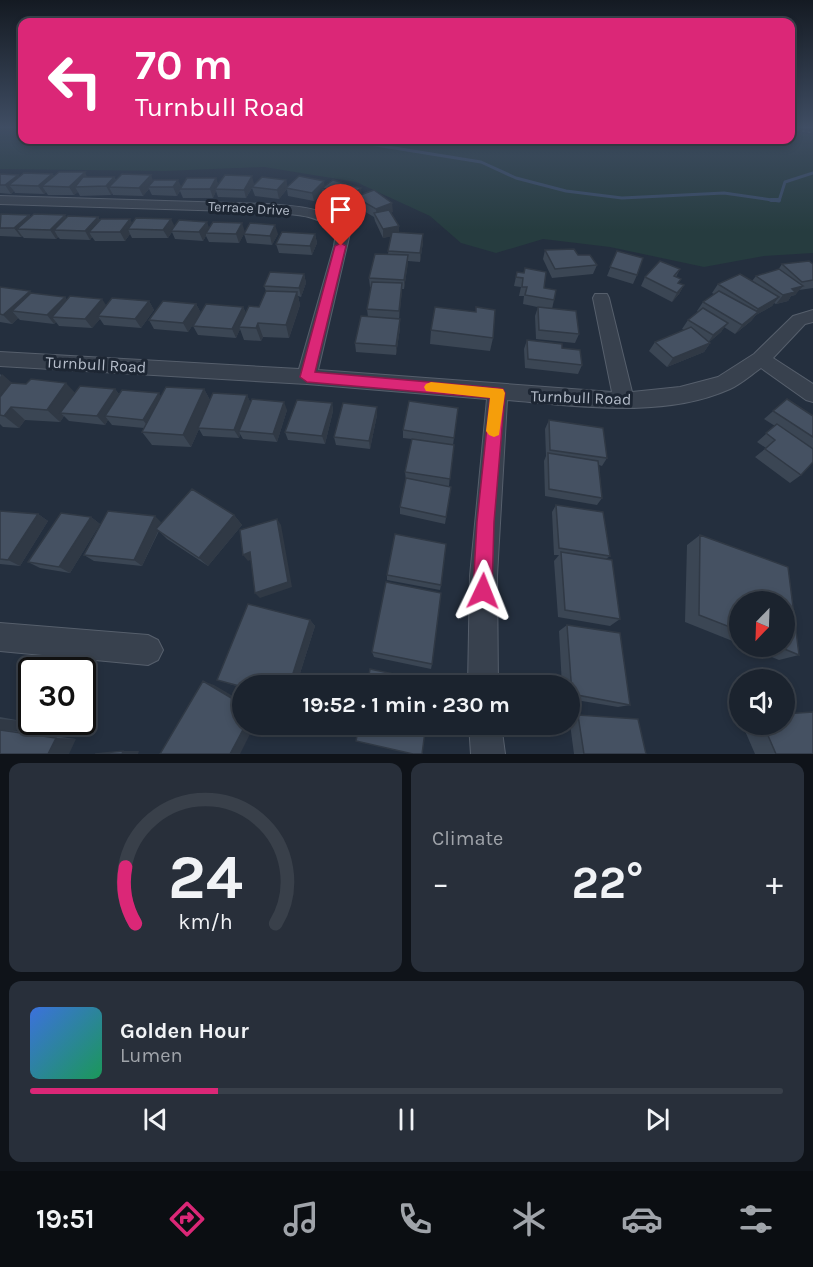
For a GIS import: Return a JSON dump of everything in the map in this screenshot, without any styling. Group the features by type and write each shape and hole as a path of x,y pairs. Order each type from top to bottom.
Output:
{"street":[{"name":"Terrace Drive","path":"0,200 268,207 307,212 332,220 343,233 341,246 307,377"},
{"path":"601,298 624,401"},
{"name":"Turnbull Road","path":"0,359 307,377 624,401 680,395 724,383 761,359 799,320 813,316"},
{"path":"761,359 813,394"},
{"path":"483,675 481,637 485,522 498,393"},
{"path":"0,637 148,650"},
{"path":"485,735 488,754"}],"green space":[{"path":"0,161 813,161 813,253 764,256 704,267 610,247 543,239 496,253 461,243 430,216 356,182 264,167 165,171 0,169"}],"building":[{"path":"59,172 85,172 69,187 42,186"},
{"path":"24,173 52,174 38,186 9,185"},
{"path":"0,174 18,175 5,185 0,185"},
{"path":"122,174 151,175 139,188 109,187"},
{"path":"225,175 252,176 244,190 215,189"},
{"path":"299,176 324,181 312,193 286,188"},
{"path":"83,177 114,177 106,186 75,187"},
{"path":"262,177 286,180 277,190 252,187"},
{"path":"187,178 216,178 210,189 180,189"},
{"path":"154,180 178,180 173,187 148,187"},
{"path":"333,180 361,188 351,196 322,188"},
{"path":"374,190 392,203 376,209 355,197"},
{"path":"389,210 399,226 383,229 374,213"},
{"path":"1,214 29,215 14,228 0,228"},
{"path":"34,214 65,215 50,230 17,229"},
{"path":"68,216 98,217 85,231 54,230"},
{"path":"136,218 171,219 163,230 128,229"},
{"path":"101,219 130,219 120,232 89,232"},
{"path":"179,220 207,222 199,232 171,231"},
{"path":"213,222 242,223 236,234 206,233"},
{"path":"250,223 275,225 270,236 244,234"},
{"path":"282,232 315,234 310,246 276,244"},
{"path":"392,232 423,234 420,253 388,251"},
{"path":"574,249 578,255 590,255 597,265 555,269 545,250"},
{"path":"617,251 643,258 637,275 610,267"},
{"path":"375,254 408,255 404,280 369,278"},
{"path":"660,261 680,269 674,276 681,279 678,283 684,285 677,293 645,277"},
{"path":"809,261 813,264 813,280 802,282 782,264"},
{"path":"525,268 546,272 544,288 556,290 554,300 525,295 527,287 522,287 523,278 516,277 517,272 524,273"},
{"path":"779,269 803,286 792,289 795,292 783,295 756,276"},
{"path":"270,272 304,274 299,288 264,286"},
{"path":"740,274 779,297 758,309 718,284"},
{"path":"372,282 402,283 399,311 367,309"},
{"path":"0,287 30,291 3,315 0,314"},
{"path":"266,291 297,292 286,325 258,323 256,328 239,327 249,306 259,307"},
{"path":"719,291 758,312 742,325 703,302"},
{"path":"31,293 65,297 47,315 12,311"},
{"path":"70,296 102,299 85,319 52,317"},
{"path":"112,298 149,301 135,319 98,316"},
{"path":"163,301 196,304 183,323 149,320"},
{"path":"206,304 243,307 232,329 193,326"},
{"path":"435,307 476,312 476,307 495,310 493,338 431,330"},
{"path":"538,307 576,311 579,334 539,330"},
{"path":"703,308 728,323 713,335 688,320"},
{"path":"361,316 400,319 396,346 355,343"},
{"path":"691,327 710,343 673,358 655,342"},
{"path":"527,340 562,344 562,348 580,350 582,365 528,359"},
{"path":"31,379 66,383 47,410 11,407 4,416 0,415 0,397 11,383 26,384"},
{"path":"80,386 115,389 97,416 60,413"},
{"path":"166,387 204,389 183,435 142,432"},
{"path":"122,390 159,393 143,420 105,416"},
{"path":"213,393 247,395 234,430 198,428"},
{"path":"252,399 284,402 273,434 239,431"},
{"path":"787,399 813,416 813,437 773,411"},
{"path":"297,400 332,403 322,436 285,432"},
{"path":"409,401 458,408 454,438 403,430"},
{"path":"343,403 377,407 369,441 334,437"},
{"path":"549,420 603,428 607,458 550,450"},
{"path":"777,424 813,449 813,462 801,475 765,449 775,440 766,433"},
{"path":"412,439 454,445 450,479 405,472"},
{"path":"548,453 598,461 602,498 549,489"},
{"path":"406,478 451,487 446,517 400,507"},
{"path":"192,489 234,515 199,558 156,529"},
{"path":"556,505 603,512 610,556 559,548"},
{"path":"0,511 38,514 8,560 0,559"},
{"path":"108,511 155,516 134,560 84,555"},
{"path":"61,513 91,517 59,567 28,562"},
{"path":"277,519 288,582 255,593 250,552 243,555 240,530"},
{"path":"395,534 446,544 441,585 387,575"},
{"path":"700,535 788,567 791,591 729,591 729,627 699,615"},
{"path":"561,552 612,560 620,619 565,610"},
{"path":"386,582 441,593 432,664 372,652"},
{"path":"248,604 310,620 292,675 232,675 232,684 217,680"},
{"path":"795,623 799,655 795,653"},
{"path":"567,625 620,633 630,705 580,696 580,675 571,675"},
{"path":"370,669 398,675 369,675"},
{"path":"203,681 232,698 232,735 240,735 230,754 160,754"},
{"path":"813,712 813,754 776,754 768,735 795,735 795,713"},
{"path":"580,715 638,719 646,754 584,754"},
{"path":"0,730 18,733 18,735 56,738 48,754 0,754"},
{"path":"357,735 425,735 422,754 356,741"},
{"path":"123,751 122,754 95,754"}],"waterway":[{"path":"476,161 516,178 566,191 622,198 724,193 772,200"},
{"path":"772,200 779,201 785,182 813,173"},
{"path":"772,200 779,200"}],"slow traffic":[{"path":"431,387 498,393 494,431"}],"route":[{"path":"341,246 307,377 498,393 485,522 483,591"}]}
